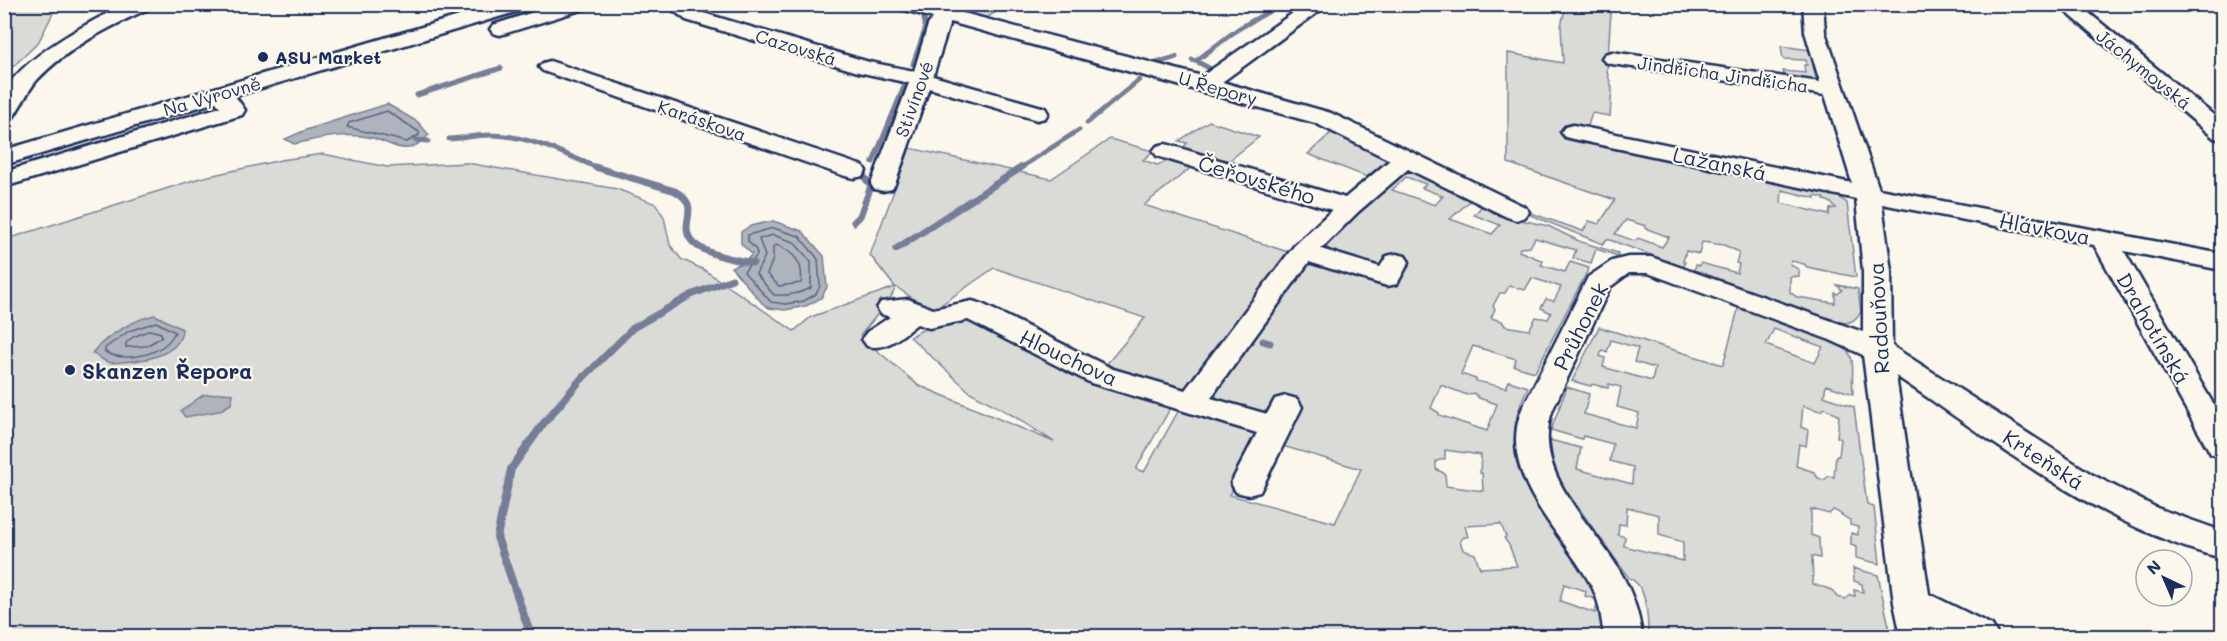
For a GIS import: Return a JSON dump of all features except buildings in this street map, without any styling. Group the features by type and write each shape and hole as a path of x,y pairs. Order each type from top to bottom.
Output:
{"street":[{"path":"4,114 13,94 36,68 97,27 143,4"},
{"name":"Na Výrovně","path":"6,153 221,94 522,4"},
{"path":"475,37 580,4"},
{"name":"Cazovská","path":"674,4 693,16 831,58 865,68 922,79 1037,113"},
{"name":"U Řepory","path":"904,4 1205,84 1323,118 1516,212"},
{"path":"1205,84 1320,4"},
{"name":"Radouňova","path":"1813,4 1815,32 1868,194 1877,271 1876,350 1916,620"},
{"name":"Jáchymovská","path":"2066,4 2223,132"},
{"name":"Stivínové","path":"883,184 922,79 938,25 945,16"},
{"name":"Jindřicha Jindřicha","path":"1612,58 1834,90"},
{"name":"Karáskova","path":"550,67 854,171"},
{"path":"4,180 234,110 221,94"},
{"name":"Lažanská","path":"1573,132 1868,194"},
{"name":"Čeřovského","path":"1164,151 1349,207"},
{"path":"1193,404 1207,380 1303,252 1349,207 1406,158"},
{"name":"Hlávkova","path":"1868,194 2223,262"},
{"name":"Drahotínská","path":"2104,240 2223,446"},
{"path":"1303,252 1387,278 1396,262"},
{"name":"Průhonek","path":"1623,636 1623,620 1605,575 1543,487 1532,446 1534,420 1598,283 1613,269 1630,264 1651,265 1840,333 1876,350"},
{"path":"947,315 982,290"},
{"name":"Hlouchova","path":"877,339 904,310 929,319 972,310 1102,376 1193,404 1281,417 1248,483"},
{"name":"Krteňská","path":"1876,350 2081,484 2145,517 2223,545"},
{"path":"1916,620 1979,636"}],"shaded area":[{"path":"5,4 57,5 38,43 5,74"},
{"path":"947,5 1007,5 985,19 945,9"},
{"path":"1566,5 1615,5 1611,10 1607,72 1612,88 1610,116 1592,113 1587,129 1834,194 1847,203 1856,277 1807,267 1792,261 1790,264 1799,270 1799,276 1790,277 1790,292 1797,297 1835,303 1835,293 1838,294 1842,290 1837,285 1858,289 1861,312 1856,318 1847,323 1835,321 1694,270 1696,265 1699,266 1701,263 1737,273 1739,264 1736,263 1739,252 1724,245 1702,242 1699,254 1686,251 1684,267 1607,239 1603,244 1520,211 1583,231 1589,221 1599,224 1615,200 1508,163 1508,53 1563,63 1561,26","holes":["1782,190 1824,198 1836,208 1830,209 1829,215 1781,203","1626,220 1646,226 1645,228 1669,237 1662,247 1638,238 1635,241 1615,234"]},
{"path":"1781,46 1810,50 1816,79 1812,81 1785,78 1783,71 1805,73 1804,65 1807,65 1806,60 1783,59"},
{"path":"1209,121 1259,137 1226,163 1186,151 1184,147 1187,143 1179,141"},
{"path":"1332,132 1388,159 1367,177 1308,154"},
{"path":"1110,139 1153,151 1143,160 1157,165 1171,160 1193,166 1144,205 1291,253 1187,390 1105,366 1145,318 994,268 932,311 896,287 890,299 860,336 918,385 1054,442 970,392 910,337 922,330 969,320 1098,386 1171,407 1136,469 1144,472 1179,410 1249,430 1256,435 1256,440 1230,495 1335,523 1361,469 1279,445 1272,408 1259,412 1244,409 1216,397 1216,391 1242,349 1304,265 1313,260 1382,269 1332,253 1326,246 1397,175 1408,171 1416,173 1471,200 1450,219 1492,234 1500,225 1474,215 1483,205 1508,217 1548,226 1581,242 1618,253 1618,256 1596,249 1591,263 1573,258 1576,250 1535,238 1530,247 1520,248 1519,251 1543,261 1541,265 1565,272 1570,262 1589,268 1535,372 1514,366 1516,359 1473,346 1461,374 1476,379 1476,381 1506,388 1509,381 1528,387 1518,413 1514,437 1516,459 1533,500 1594,587 1601,605 1602,636 5,636 4,240 200,178 281,160 323,154 387,167 467,163 617,189 656,204 664,217 670,245 681,259 704,270 794,331 811,317 895,287 870,255 910,148 1051,179","holes":["1406,177 1426,184 1422,188 1443,196 1435,205 1392,190","1532,278 1561,287 1554,301 1546,299 1541,308 1551,313 1548,319 1536,317 1529,330 1505,326 1502,321 1491,318 1495,309 1493,306 1500,293 1505,293 1509,286 1525,290","1441,385 1467,395 1474,393 1479,398 1497,404 1487,431 1439,415 1431,408","1445,450 1481,455 1480,473 1482,473 1483,491 1446,486 1445,474 1436,469 1436,461 1445,459","1501,524 1506,537 1504,538 1517,566 1480,568 1475,554 1463,550 1460,541 1468,537 1465,526","1564,584 1586,591 1585,596 1598,600 1595,613 1560,601"]},
{"path":"1739,306 1833,340 1848,351 1852,362 1853,394 1826,385 1824,396 1854,407 1867,505 1874,507 1880,564 1856,558 1856,547 1851,545 1851,533 1858,535 1858,527 1850,525 1850,520 1833,510 1829,514 1811,509 1811,535 1819,538 1820,558 1812,556 1813,584 1832,590 1837,597 1845,599 1850,595 1855,596 1854,590 1863,592 1862,584 1854,581 1853,568 1878,575 1891,636 1648,636 1646,604 1640,588 1629,578 1560,482 1553,461 1550,440 1581,448 1577,469 1632,484 1633,467 1610,461 1613,444 1583,436 1582,439 1551,430 1567,387 1589,394 1584,414 1636,428 1639,413 1617,407 1621,387 1609,384 1608,388 1592,384 1591,386 1572,381 1599,327 1723,365","holes":["1774,329 1823,347 1815,363 1766,345","1611,340 1638,348 1634,362 1655,368 1652,381 1603,367 1605,358 1600,356 1602,350 1607,352","1803,406 1820,411 1825,408 1839,416 1837,437 1841,439 1839,456 1836,456 1834,477 1829,476 1824,480 1818,478 1814,472 1796,466 1799,444 1806,446 1808,430 1801,427","1627,507 1659,515 1659,535 1683,542 1683,561 1624,546 1625,537 1618,535 1619,524 1626,525"]}],"water":[{"path":"387,104 418,122 429,135 409,148 396,147 363,136 333,136 294,144 285,139 306,130"},
{"path":"773,221 802,231 824,256 827,287 821,298 806,306 785,310 769,308 731,267 745,262 752,254 741,244 741,232 750,226"},
{"path":"155,315 182,329 180,338 168,351 150,358 113,363 92,353 120,330 138,320"},
{"path":"233,394 231,404 219,411 185,417 181,411 203,395"}],"waterway":[{"path":"1196,61 1238,29 1282,4"},
{"path":"913,64 925,30 924,17"},
{"path":"1157,63 1176,57"},
{"path":"1192,60 1196,61"},
{"path":"1196,61 1209,68"},
{"path":"417,95 501,68"},
{"path":"1087,123 1139,80"},
{"path":"873,162 906,82"},
{"path":"1020,168 1079,130"},
{"path":"449,139 481,135 519,138 546,146 597,168"},
{"path":"415,140 428,141"},
{"path":"896,249 1022,167"},
{"path":"597,168 675,191 687,203 688,233 696,245 720,256 753,263"},
{"path":"854,222 860,216 871,186 866,179"},
{"path":"582,379 633,328 691,295 732,279"},
{"path":"1263,341 1270,343"},
{"path":"531,636 497,537 511,469 543,424 583,377"}],"place":[{"name":"ASU Market","path":"263,57"},
{"name":"Skanzen Řepora","path":"70,370"}]}
